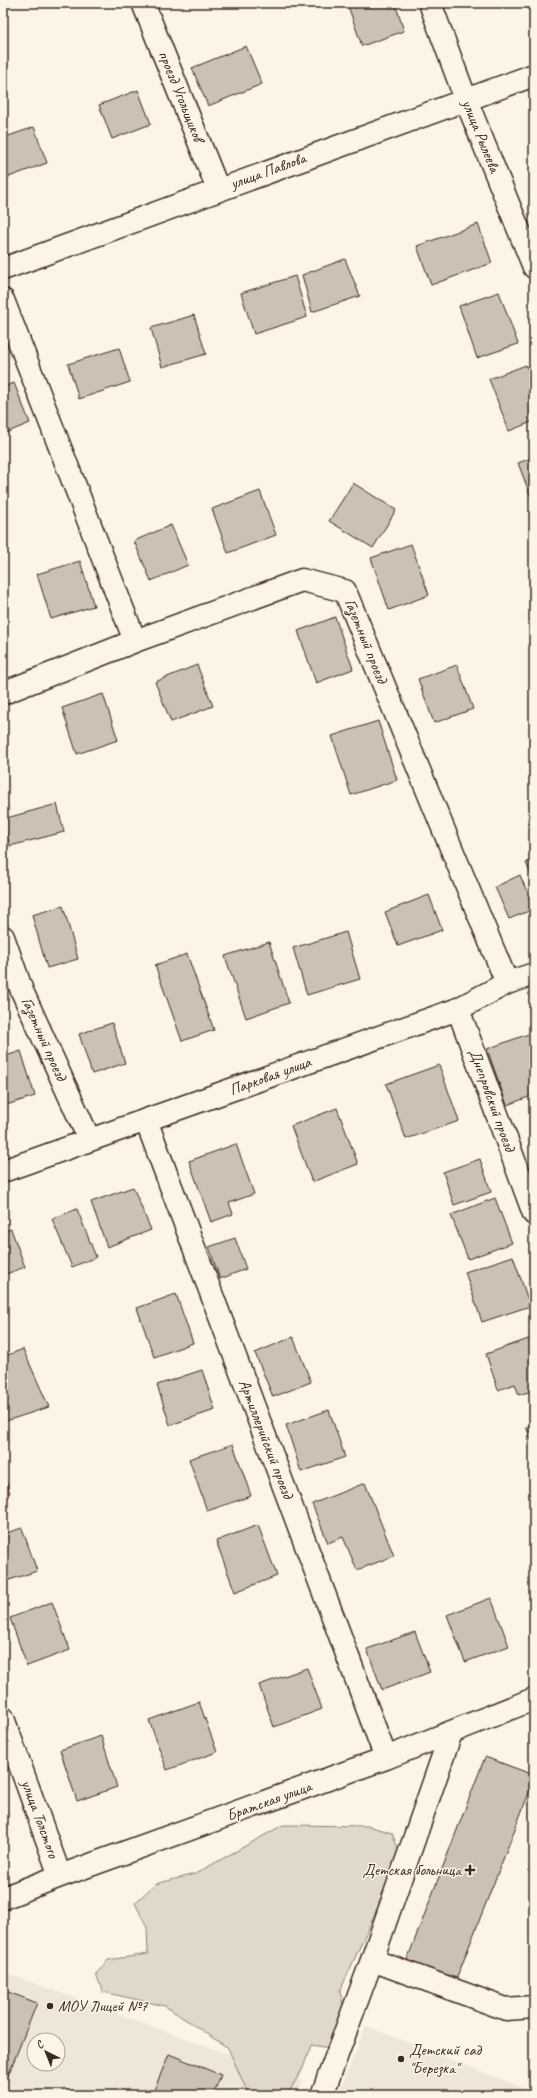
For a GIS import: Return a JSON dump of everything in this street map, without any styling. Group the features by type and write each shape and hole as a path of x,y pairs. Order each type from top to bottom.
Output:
{"street":[{"name":"проезд Угольщиков","path":"143,3 218,189"},
{"name":"улица Рылеева","path":"430,3 466,100 534,267"},
{"name":"улица Павлова","path":"3,269 218,189 534,75"},
{"path":"3,300 135,641"},
{"name":"Газетный проезд","path":"3,693 135,641 302,580 345,591 507,983"},
{"name":"Газетный проезд","path":"3,937 22,991 89,1139"},
{"name":"Парковая улица","path":"3,1171 89,1139 458,1009 507,983 534,974"},
{"name":"Днепровский проезд","path":"458,1009 534,1214"},
{"name":"Артиллерийский проезд","path":"146,1120 386,1758"},
{"name":"Братская улица","path":"3,1898 386,1758 534,1699"},
{"name":"улица Толстого","path":"3,1718 60,1876"},
{"path":"322,2095 372,1960 451,1733"},
{"path":"372,1960 506,2009 534,2007"}],"shaded area":[{"path":"283,1825 368,1826 392,1833 401,1856 340,1991 345,2013 330,2048 311,2045 303,2068 287,2095 250,2095 228,2048 165,2006 103,1992 96,1974 108,1960 148,1954 147,1927 135,1903 155,1884 195,1874"},
{"name":"МОУ Лицей №7","path":"3,1972 303,2081 297,2095 3,2095"},
{"name":"Детский сад \"Березка\"","path":"366,2026 534,2092 534,2095 338,2095"}],"building":[{"path":"347,3 395,3 404,31 362,46"},
{"path":"246,46 262,84 208,106 192,68"},
{"path":"138,90 151,124 112,139 99,105"},
{"path":"34,127 47,163 6,178 3,169 3,138"},
{"path":"478,224 492,263 431,285 417,246"},
{"path":"345,259 360,296 312,312 302,275"},
{"path":"295,276 307,317 254,334 241,293"},
{"path":"499,292 518,344 477,358 459,306"},
{"path":"194,315 206,354 162,367 151,328"},
{"path":"119,348 130,382 79,399 68,364"},
{"path":"526,365 534,385 534,421 509,431 489,379"},
{"path":"14,383 30,423 3,434 3,387"},
{"path":"534,457 534,505 518,463"},
{"path":"353,483 396,510 373,548 329,521"},
{"path":"260,491 276,535 228,553 212,509"},
{"path":"171,525 188,565 151,581 134,541"},
{"path":"411,544 429,595 389,610 371,558"},
{"path":"80,561 94,606 51,619 37,574"},
{"path":"335,617 353,669 316,683 298,631"},
{"path":"197,665 213,706 171,722 155,682"},
{"path":"457,665 473,709 434,723 418,679"},
{"path":"103,694 118,740 77,754 62,708"},
{"path":"378,721 397,780 351,795 332,736"},
{"path":"57,804 64,832 10,846 3,819"},
{"path":"534,859 534,882 526,863"},
{"path":"520,875 534,909 509,919 495,887"},
{"path":"429,895 442,930 398,946 385,912"},
{"path":"63,906 78,959 47,968 32,915"},
{"path":"346,932 360,979 307,995 293,948"},
{"path":"269,942 289,1003 246,1018 225,956"},
{"path":"187,954 214,1030 182,1041 155,965"},
{"path":"112,1023 125,1063 92,1074 79,1034"},
{"path":"534,1032 534,1095 507,1105 487,1049"},
{"path":"21,1051 35,1096 3,1106 3,1057"},
{"path":"439,1065 459,1121 406,1139 386,1084"},
{"path":"337,1108 358,1164 312,1182 291,1126"},
{"path":"236,1144 254,1194 229,1203 233,1214 211,1222 189,1161"},
{"path":"480,1159 491,1192 454,1205 443,1172"},
{"path":"133,1187 151,1230 107,1247 91,1202"},
{"path":"495,1198 512,1243 468,1259 451,1215"},
{"path":"77,1209 96,1257 72,1267 52,1219"},
{"path":"11,1229 25,1267 3,1275 3,1232"},
{"path":"235,1238 246,1269 220,1279 209,1247"},
{"path":"513,1256 530,1306 482,1322 465,1272"},
{"path":"176,1294 193,1343 154,1357 137,1308"},
{"path":"293,1337 311,1382 273,1397 255,1353"},
{"path":"534,1337 534,1390 519,1395 515,1384 498,1390 486,1354"},
{"path":"23,1349 49,1407 3,1422 3,1357"},
{"path":"202,1370 215,1410 170,1425 157,1385"},
{"path":"329,1410 345,1457 301,1472 286,1425"},
{"path":"534,1423 534,1446 526,1427"},
{"path":"233,1444 251,1496 207,1511 189,1459"},
{"path":"3,1473 10,1493 3,1496"},
{"path":"365,1483 394,1556 357,1570 343,1537 328,1543 312,1504"},
{"path":"258,1525 277,1576 235,1592 216,1541"},
{"path":"22,1528 37,1571 3,1582 3,1534"},
{"path":"491,1598 509,1646 465,1662 447,1615"},
{"path":"52,1602 70,1650 27,1666 10,1618"},
{"path":"415,1632 430,1672 382,1690 367,1649"},
{"path":"307,1668 322,1709 274,1727 259,1685"},
{"path":"199,1702 217,1752 167,1770 149,1720"},
{"path":"101,1736 117,1787 77,1801 60,1750"},
{"name":"Детская больница","path":"485,1757 534,1775 534,1780 456,1980 407,1960"},
{"path":"3,1990 37,2003 3,2088"},
{"path":"169,2054 221,2075 213,2095 152,2095"}],"place":[{"name":"Детская больница","path":"470,1870"},
{"name":"МОУ Лицей №7","path":"50,2006"},
{"name":"Детский сад \"Березка\"","path":"401,2059"}]}
